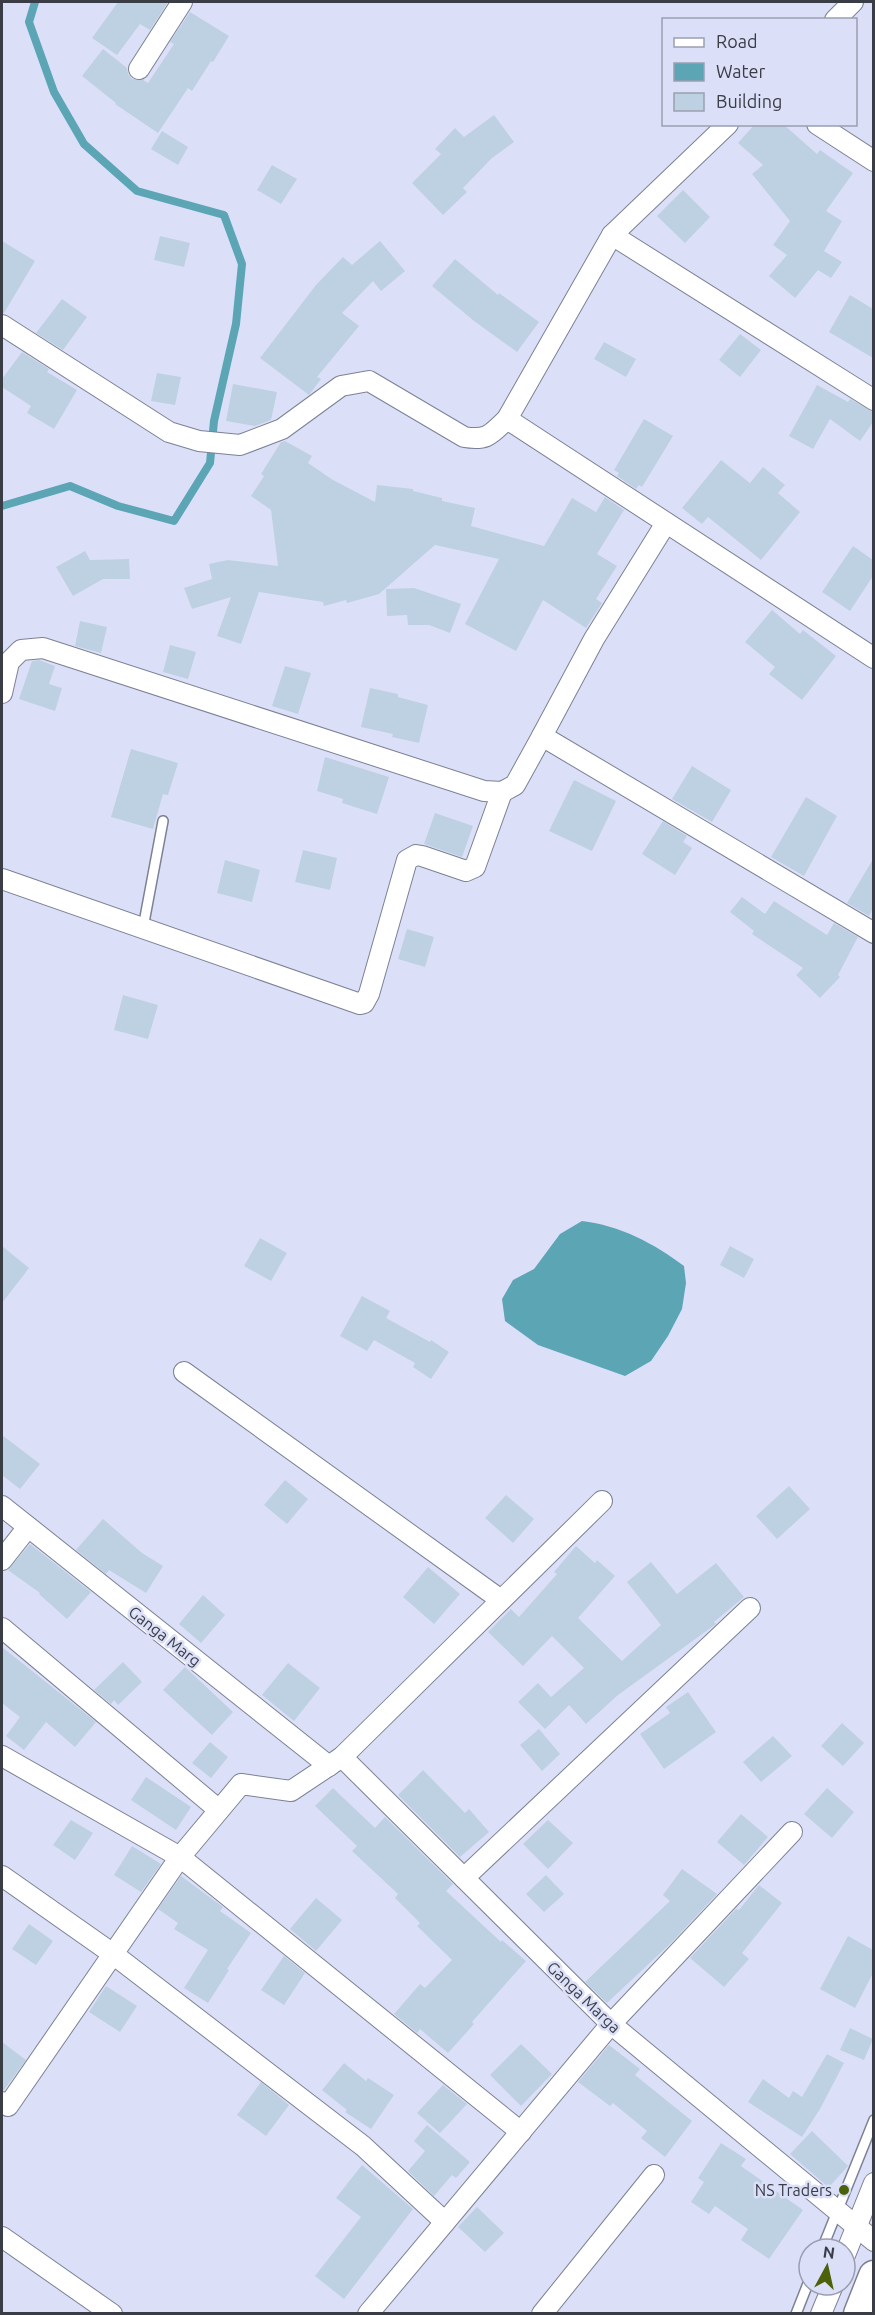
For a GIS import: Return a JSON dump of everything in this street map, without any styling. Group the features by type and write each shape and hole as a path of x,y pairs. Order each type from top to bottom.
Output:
{"main road":[{"path":"859,2313 873,2276"}],"street":[{"path":"139,69 182,2"},
{"path":"837,18 853,2"},
{"path":"2,325 169,432 199,441 240,445 282,429 341,386 369,381 464,437 476,439 488,437 507,418 612,235 726,126"},
{"path":"820,126 873,161"},
{"path":"612,235 873,400"},
{"path":"507,418 873,658"},
{"path":"2,693 9,662 21,650 43,648 484,791 502,792 515,785 594,639 666,523"},
{"path":"542,736 873,933"},
{"path":"2,879 357,1004 364,1003 369,994 407,860 410,857 422,856 466,871 473,869 502,792"},
{"path":"184,1372 501,1600"},
{"path":"2,2102 8,2106 180,1857 241,1784 291,1791 336,1762 602,1501"},
{"name":"Ganga Marg","path":"2,1506 336,1762"},
{"path":"2,1560 28,1527"},
{"path":"464,1878 750,1608"},
{"path":"2,1628 219,1810"},
{"path":"2,1756 180,1857 521,2132"},
{"name":"Ganga Marga","path":"336,1762 464,1878 611,2024 873,2241"},
{"path":"368,2313 611,2024 792,1832"},
{"path":"2,1876 113,1954 363,2146 445,2222"},
{"path":"542,2313 654,2175"},
{"path":"852,2237 873,2183"},
{"path":"2,2237 112,2313"},
{"path":"821,2313 828,2297"}],"lane":[{"path":"142,928 163,821"},
{"path":"826,2237 873,2120"},
{"path":"796,2313 802,2297"}],"water":[{"path":"582,1221 623,1231 661,1250 684,1266 686,1283 682,1309 668,1336 651,1361 625,1376 538,1345 505,1321 502,1299 513,1280 534,1269 560,1234"}],"building":[{"path":"118,2 168,2 150,30 140,24 117,55 92,38"},
{"path":"190,12 229,36 192,91 188,88 158,133 115,104 82,76 103,49 127,68 132,79 148,83 174,44 170,42"},
{"path":"494,115 514,142 492,158 463,188 467,192 443,215 412,183 441,154 435,149 455,128 464,137"},
{"path":"753,126 785,126 817,154 820,150 853,173 826,211 842,221 824,251 842,262 831,278 818,270 795,298 769,276 787,255 773,245 790,221 752,174 763,165 738,143"},
{"path":"162,131 188,147 178,165 151,149"},
{"path":"272,165 297,179 281,204 257,190"},
{"path":"683,190 710,217 685,243 657,216"},
{"path":"160,236 190,243 184,267 154,260"},
{"path":"2,241 35,261 4,313 2,313"},
{"path":"380,241 405,271 381,291 373,281 342,313 359,326 317,377 321,379 309,395 260,358 316,285 343,257 352,265"},
{"path":"455,259 498,295 499,293 539,322 517,352 474,321 432,286"},
{"path":"850,295 873,309 873,358 829,332"},
{"path":"62,299 87,317 63,350 36,333"},
{"path":"740,334 761,350 740,377 719,360"},
{"path":"604,342 636,359 626,377 594,359"},
{"path":"22,352 49,369 47,372 77,390 54,429 27,413 31,406 2,387 2,379"},
{"path":"157,373 181,377 175,405 151,401"},
{"path":"233,384 277,392 271,420 255,426 226,421"},
{"path":"817,385 848,402 850,399 873,412 873,422 860,441 830,419 813,449 789,436"},
{"path":"644,419 673,436 642,487 639,485 636,489 617,476 619,473 614,470"},
{"path":"285,441 312,456 308,463 333,480 375,502 377,485 413,489 413,491 442,498 442,501 475,508 471,526 544,546 572,498 596,512 605,497 624,510 597,554 617,566 596,599 602,603 586,628 543,600 516,651 465,624 499,559 435,545 379,594 347,603 346,600 324,606 323,602 259,592 241,644 217,636 231,597 192,609 184,588 212,579 209,564 228,560 278,566 271,510 251,496 264,476 261,474 281,442"},
{"path":"721,460 750,483 763,467 785,485 778,493 800,512 761,560 708,517 702,524 682,508"},
{"path":"853,546 873,560 873,576 850,611 822,592"},
{"path":"85,551 90,560 129,559 130,579 103,579 73,596 56,567"},
{"path":"414,588 461,604 450,633 429,625 408,625 407,615 387,616 386,589"},
{"path":"772,610 800,634 803,630 836,656 802,700 769,674 775,667 745,642"},
{"path":"80,621 107,627 101,653 75,646"},
{"path":"170,645 196,652 188,679 163,672"},
{"path":"39,660 55,666 49,684 62,688 55,711 19,699 32,661"},
{"path":"285,666 311,673 298,714 272,706"},
{"path":"370,688 398,694 398,697 428,705 419,743 361,727"},
{"path":"131,749 178,763 168,795 163,794 153,829 111,817"},
{"path":"325,757 389,777 377,814 342,803 343,799 317,791"},
{"path":"692,766 731,790 712,822 672,799"},
{"path":"574,780 616,801 592,851 549,831"},
{"path":"806,797 837,816 804,876 771,857"},
{"path":"435,813 473,826 462,857 424,844"},
{"path":"663,821 687,836 683,842 692,848 675,875 642,854"},
{"path":"303,850 337,858 330,890 295,882"},
{"path":"873,859 873,908 869,916 847,903"},
{"path":"225,860 260,870 252,902 217,893"},
{"path":"742,897 765,914 774,901 827,935 834,923 858,937 838,975 840,977 820,998 796,975 803,968 752,934 754,931 730,912"},
{"path":"407,929 434,937 425,967 398,959"},
{"path":"123,995 158,1005 148,1039 114,1030"},
{"path":"260,1238 287,1253 271,1281 244,1266"},
{"path":"2,1246 29,1268 2,1303"},
{"path":"730,1246 754,1259 744,1278 720,1265"},
{"path":"362,1296 390,1311 386,1318 430,1342 431,1340 449,1352 431,1379 413,1367 415,1363 374,1340 367,1351 340,1336"},
{"path":"2,1435 40,1464 20,1489 2,1475"},
{"path":"285,1480 308,1499 287,1524 264,1505"},
{"path":"789,1486 810,1509 777,1539 756,1516"},
{"path":"506,1495 534,1519 513,1543 485,1518"},
{"path":"103,1519 142,1553 163,1566 146,1593 109,1570 106,1574 76,1550"},
{"path":"30,1544 91,1592 67,1619 40,1593 8,1570"},
{"path":"576,1546 595,1563 597,1560 615,1576 578,1618 622,1661 661,1625 627,1582 651,1562 677,1594 716,1563 744,1597 714,1622 716,1624 618,1695 586,1724 569,1705 545,1729 518,1702 538,1683 551,1697 584,1668 552,1636 523,1666 488,1632 511,1609 519,1617 557,1574 554,1572"},
{"path":"428,1567 460,1594 434,1624 403,1597"},
{"path":"203,1595 225,1615 201,1643 179,1624"},
{"path":"2,1647 96,1722 75,1747 46,1722 24,1750 6,1736 20,1717 2,1703"},
{"path":"123,1662 142,1682 118,1705 114,1700 111,1704 94,1690"},
{"path":"288,1663 320,1688 294,1721 262,1695"},
{"path":"185,1667 233,1712 212,1735 163,1690"},
{"path":"688,1692 716,1732 664,1769 640,1734 670,1713 666,1707"},
{"path":"842,1723 864,1743 843,1766 821,1746"},
{"path":"539,1729 560,1754 542,1771 520,1745"},
{"path":"773,1736 792,1756 761,1782 743,1762"},
{"path":"210,1742 228,1757 211,1778 192,1763"},
{"path":"423,1770 465,1813 469,1809 489,1832 460,1857 398,1795"},
{"path":"146,1777 191,1807 176,1830 131,1800"},
{"path":"333,1788 375,1828 385,1817 453,1884 446,1891 501,1942 502,1940 526,1961 448,2053 420,2029 417,2033 394,2014 420,1984 425,1988 452,1960 417,1926 420,1923 395,1898 398,1894 352,1851 357,1846 315,1806"},
{"path":"827,1788 854,1812 832,1838 804,1814"},
{"path":"741,1814 768,1837 744,1865 717,1842"},
{"path":"71,1820 93,1833 75,1860 53,1845"},
{"path":"548,1820 573,1843 548,1869 523,1844"},
{"path":"132,1846 161,1864 141,1892 114,1875"},
{"path":"682,1869 717,1894 672,1942 607,2003 585,1982 670,1901 663,1895"},
{"path":"546,1875 564,1894 544,1912 526,1894"},
{"path":"181,1876 223,1907 220,1911 251,1933 208,2003 184,1988 208,1950 174,1929 178,1923 158,1909"},
{"path":"759,1885 782,1903 742,1953 749,1959 724,1987 690,1958 736,1909 739,1910"},
{"path":"316,1898 342,1920 316,1951 290,1929"},
{"path":"29,1924 53,1941 36,1965 12,1949"},
{"path":"848,1936 873,1950 873,1973 855,2008 820,1989"},
{"path":"284,1956 305,1973 284,2005 261,1990"},
{"path":"106,1986 137,2006 120,2032 89,2012"},
{"path":"850,2028 873,2039 864,2060 840,2050"},
{"path":"2,2042 26,2060 4,2090 2,2090"},
{"path":"521,2044 552,2074 521,2106 490,2075"},
{"path":"609,2045 640,2069 635,2075 692,2121 665,2157 641,2138 647,2131 613,2103 610,2106 578,2082"},
{"path":"827,2054 844,2063 820,2109 802,2137 748,2102 763,2079 789,2098 793,2091 802,2097"},
{"path":"344,2063 366,2081 368,2078 394,2095 371,2129 345,2112 347,2110 322,2090"},
{"path":"261,2082 289,2105 266,2136 237,2115"},
{"path":"443,2085 467,2104 440,2133 417,2113"},
{"path":"427,2125 470,2162 456,2178 452,2175 434,2196 408,2171 425,2151 414,2141"},
{"path":"812,2131 848,2166 830,2186 827,2186 790,2154"},
{"path":"721,2143 746,2159 741,2166 803,2210 769,2259 741,2240 748,2229 715,2206 709,2214 691,2202 704,2182 698,2178"},
{"path":"362,2165 413,2209 344,2299 315,2276 361,2217 336,2198"},
{"path":"477,2207 504,2233 485,2252 458,2227"}],"waterway":[{"path":"2,506 70,486 118,506 174,521 210,463 214,421 236,324 242,264 224,215 137,191 84,144 54,92 29,22 35,2"}],"place":[{"name":"NS Traders","path":"844,2190"}]}
